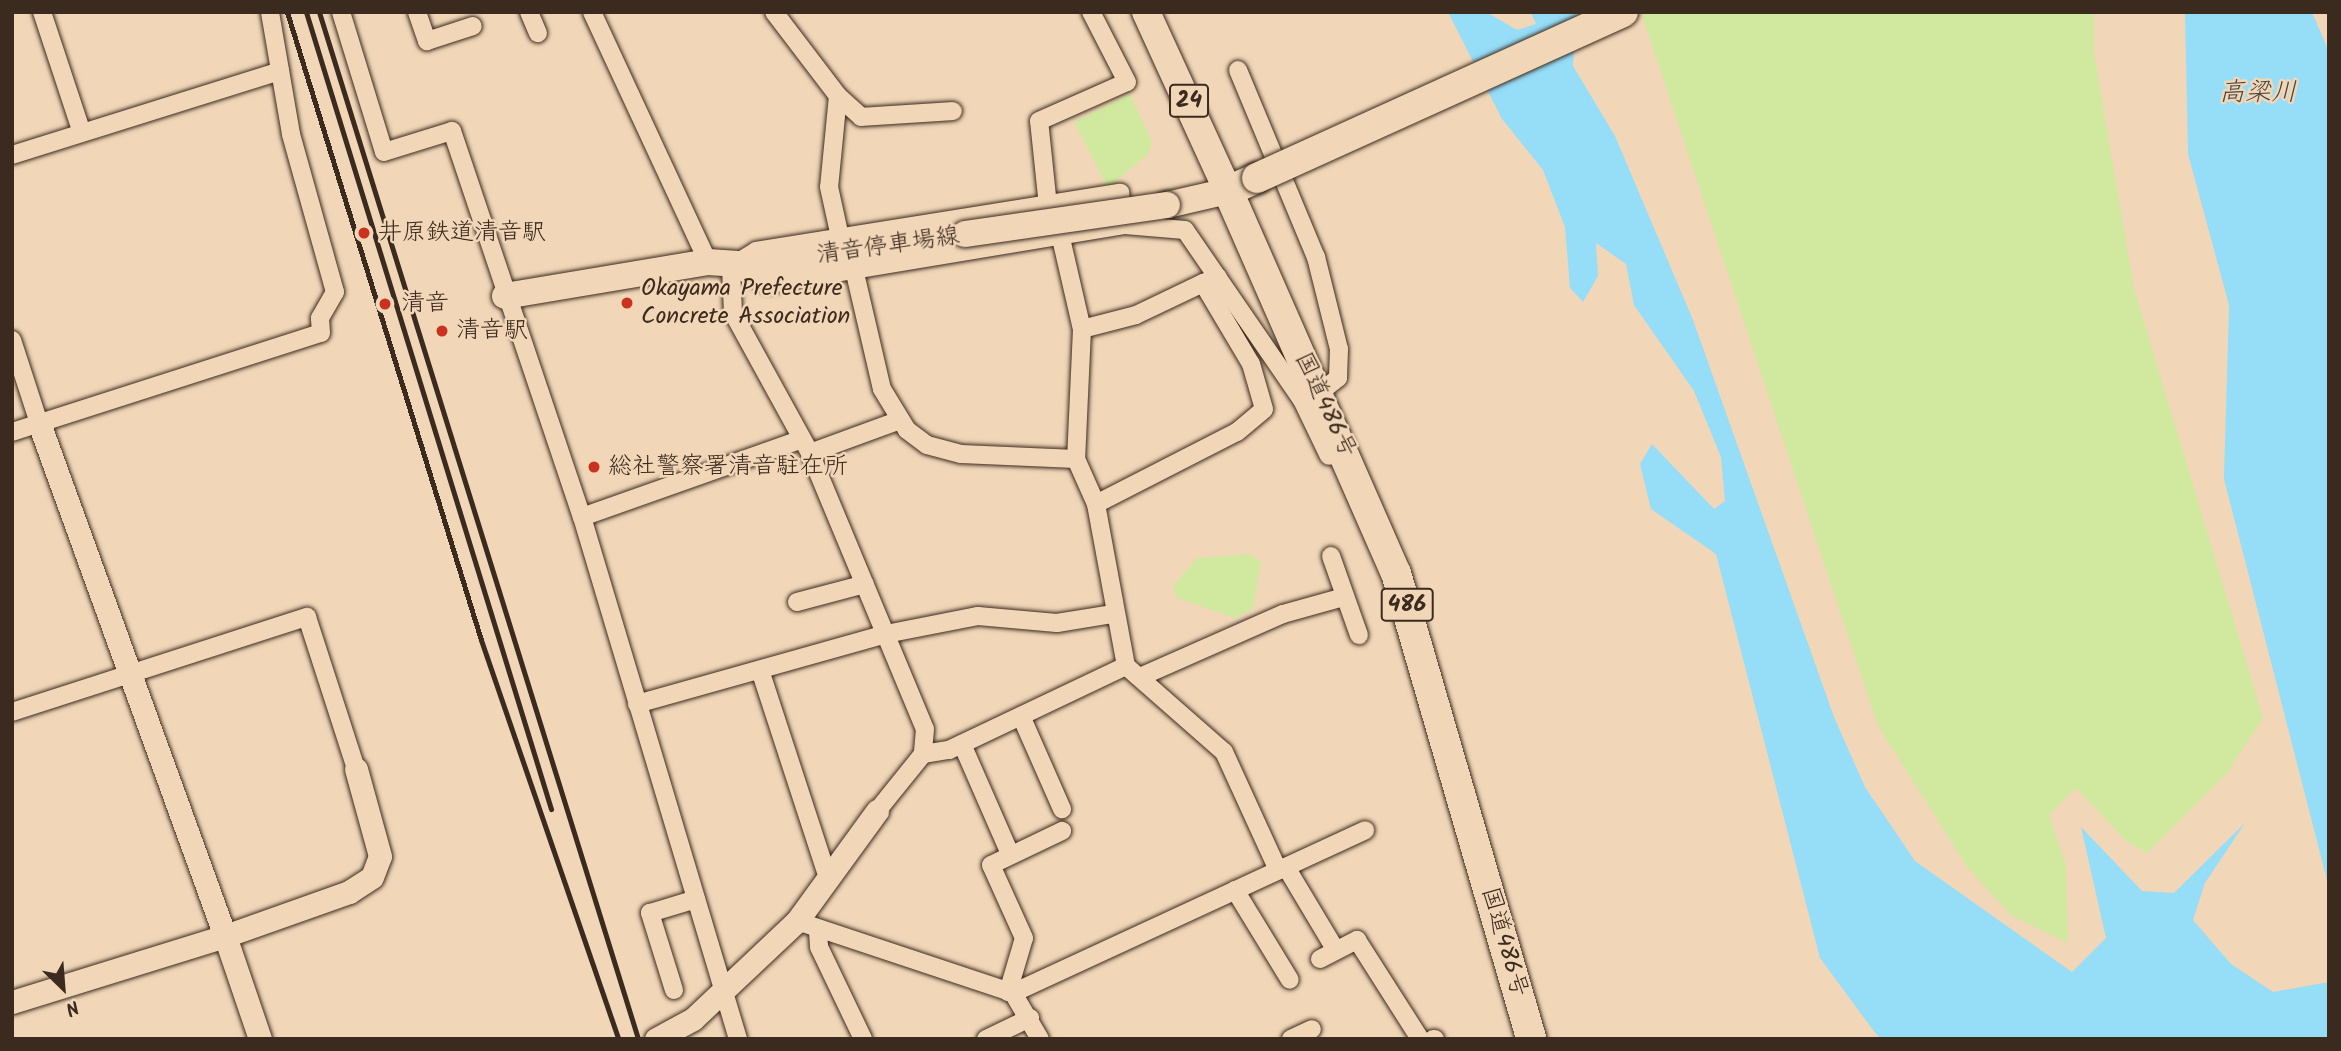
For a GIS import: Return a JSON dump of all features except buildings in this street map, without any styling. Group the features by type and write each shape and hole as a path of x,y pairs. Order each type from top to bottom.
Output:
{"highway":[{"path":"1228,191 1623,12"},
{"name":"国道486号","path":"1228,191 1383,536 1428,671 1531,1039"}],"main road":[{"name":"24","path":"1146,12 1228,191"},
{"name":"清音停車場線","path":"505,296 720,264 965,234 1167,205 1228,191"}],"street":[{"path":"42,12 82,133"},
{"path":"12,432 321,333 320,317 336,298 281,71 270,12"},
{"path":"341,12 384,152 452,131 505,296 582,517 738,1039"},
{"path":"417,12 427,41 473,26"},
{"path":"529,12 538,33"},
{"path":"592,12 720,264 733,313 806,446 925,729 923,754 877,811 829,881 797,921 724,992 656,1039"},
{"path":"774,12 838,96 861,117 954,111"},
{"path":"1048,206 1039,121 1126,82 1091,12"},
{"path":"1238,70 1317,257 1339,349 1338,378 1320,392"},
{"path":"12,155 281,71"},
{"path":"838,96 829,187 840,237"},
{"path":"720,264 756,251 1120,193 1125,225"},
{"path":"720,264 768,284 1125,225 1185,230 1251,364 1264,409 1237,432 1096,504"},
{"path":"1060,234 1082,329 1076,459 1096,504 1113,614 1133,671 1224,752 1328,954 1357,940 1420,1039"},
{"path":"854,269 872,327 864,331 879,377 900,420 918,439 949,452 1076,459"},
{"path":"1082,329 1136,315 1211,280"},
{"path":"1211,280 1302,400 1359,514 1383,536"},
{"path":"12,340 39,423 133,673 260,1039"},
{"path":"582,517 806,446 900,420"},
{"path":"1331,556 1359,635"},
{"path":"797,602 865,584"},
{"path":"923,754 962,744 1021,716 1283,614 1344,597"},
{"path":"637,704 886,634 978,616 1056,623 1113,614"},
{"path":"12,712 307,617 356,769 380,856 372,877 349,891 225,936 12,1002"},
{"path":"760,670 829,881"},
{"path":"1021,716 1062,809"},
{"path":"962,744 1010,854"},
{"path":"1011,992 1365,830"},
{"path":"1011,992 1024,938 991,864 1062,831"},
{"path":"1235,890 1290,980"},
{"path":"674,990 650,913 696,900"},
{"path":"797,921 818,932 1011,992 1030,1018 1040,1039"},
{"path":"818,932 819,947 863,1039"},
{"path":"986,1039 1030,1018"},
{"path":"1291,1039 1312,1028"}],"green space":[{"path":"1641,12 2094,12 2094,53 2134,289 2263,718 2227,773 2147,853 2126,841 2076,788 2049,815 2066,865 2068,943 2012,916 1968,868 1878,726"},
{"path":"1130,94 1152,142 1149,153 1108,188 1074,122"},
{"path":"1250,554 1261,562 1253,609 1234,618 1175,597 1174,585 1197,558"}],"water":[{"path":"1448,12 1486,12 1517,30 1536,24 1531,12 1576,12 1573,66 1615,136 1693,320 1834,717 1865,787 1915,861 2072,972 2106,938 2081,827 2142,891 2174,893 2245,823 2205,883 2193,920 2231,964 2273,992 2329,982 2329,1039 1881,1039 1873,1030 1820,958 1716,554 1651,509 1640,464 1652,444 1714,509 1725,501 1721,457 1694,391 1634,305 1626,264 1596,243 1598,276 1583,302 1570,288 1565,227 1543,170 1502,119"},
{"name":"高梁川","path":"2185,12 2312,12 2329,52 2329,888 2224,479 2229,305 2188,154"}],"railway":[{"path":"287,12 481,640 618,1039"},
{"path":"306,12 551,809"},
{"path":"319,12 638,1039"}],"place":[{"name":"井原鉄道清音駅","path":"364,233"},
{"name":"Okayama Prefecture Concrete Association","path":"627,303"},
{"name":"清音","path":"385,304"},
{"name":"清音駅","path":"442,331"},
{"name":"総社警察署清音駐在所","path":"594,467"}]}
